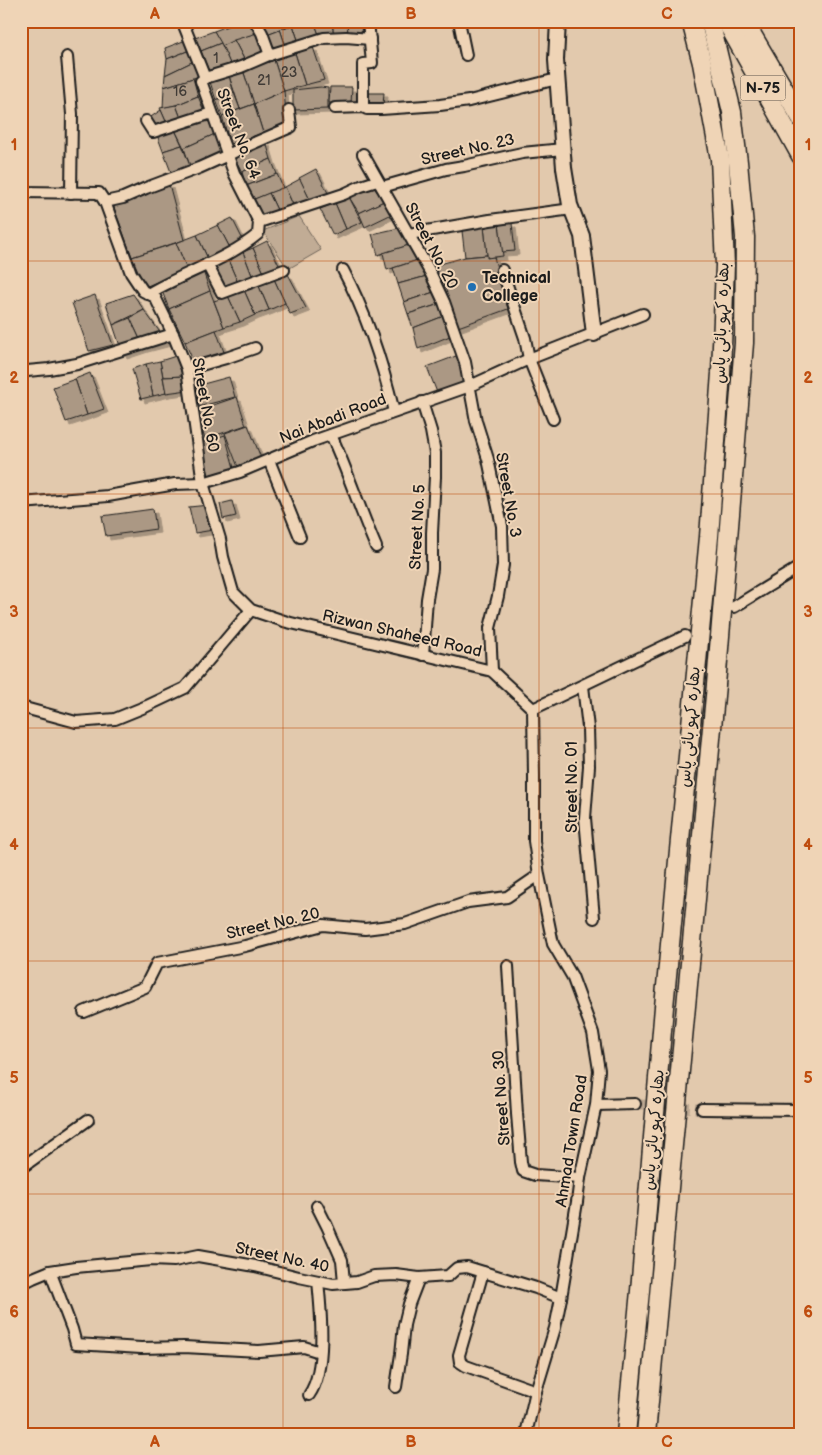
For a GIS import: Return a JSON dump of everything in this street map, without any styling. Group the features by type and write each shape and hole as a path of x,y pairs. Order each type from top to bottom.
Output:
{"highway":[{"name":"بھارہ کہو بائی پاس","path":"626,1434 709,537 721,373 724,265 720,159 702,62 691,21"},
{"name":"بھارہ کہو بائی پاس","path":"646,1434 716,686 744,343 745,237 732,112 727,22"},
{"name":"N-75","path":"727,22 801,118"},
{"name":"N-75","path":"727,22 801,156"}],"street":[{"path":"255,21 262,33 270,55"},
{"path":"363,107 363,64 372,63 368,21"},
{"path":"459,21 466,55"},
{"path":"558,21 556,60 564,168 572,209 582,236 594,334"},
{"path":"183,23 205,78"},
{"name":"Street No. 64","path":"259,222 234,173 201,81 270,55 324,38 362,37 370,39"},
{"path":"67,57 72,114 71,193"},
{"path":"335,108 363,107 367,110 381,110 440,105 469,101 557,79"},
{"path":"21,192 99,193 105,202 123,198 291,128 289,110"},
{"path":"146,121 153,132 212,113"},
{"name":"Street No. 23","path":"259,222 344,194 361,186 380,184 522,153 563,149"},
{"name":"Street No. 20","path":"363,154 430,272 444,302 465,362 470,386"},
{"name":"Street No. 60","path":"105,202 131,273 143,291 155,297 187,369 203,483"},
{"path":"409,234 490,220 572,209"},
{"path":"148,294 248,242 258,234 259,222"},
{"path":"207,264 222,293 284,270"},
{"path":"342,270 352,287 378,354 394,412"},
{"path":"502,270 525,338 529,359 553,419"},
{"name":"Nai Abadi Road","path":"21,503 108,496 175,484 203,483 240,472 331,435 470,386 529,359 643,314"},
{"path":"27,371 77,364 173,334"},
{"path":"187,369 255,348"},
{"name":"Street No. 3","path":"470,386 476,420 488,459 502,526 503,565 490,628 492,670"},
{"name":"Street No. 5","path":"422,402 431,431 435,453 432,568 427,600 423,655"},
{"path":"331,435 376,547"},
{"path":"269,460 300,537"},
{"name":"Rizwan Shaheed Road","path":"203,483 220,539 233,592 251,610 287,622 492,670 533,709"},
{"path":"734,606 801,566"},
{"path":"21,707 76,722 115,719 147,706 184,688 251,610"},
{"path":"533,709 685,636"},
{"name":"Street No. 01","path":"582,686 588,728 589,766 585,818 594,918"},
{"name":"Ahmad Town Road","path":"526,1434 536,1391 555,1328 580,1178 596,1105 599,1070 593,1033 572,976 552,944 539,875 534,841 533,709"},
{"name":"Street No. 20","path":"84,1012 145,988 157,963 246,946 322,925 366,929 405,924 468,902 507,897 539,875"},
{"name":"Street No. 30","path":"508,966 517,1114 523,1171 535,1175 580,1178"},
{"path":"596,1105 635,1104"},
{"path":"702,1109 801,1110"},
{"path":"21,1168 88,1120"},
{"path":"316,1206 328,1226 342,1260 344,1282"},
{"name":"Street No. 40","path":"21,1284 50,1271 98,1264 151,1260 174,1261 198,1256 255,1266 333,1284 357,1282 374,1276 396,1275 419,1278 448,1276 457,1268 467,1267 536,1288 561,1298"},
{"path":"50,1271 76,1344 141,1348 184,1347 259,1351 304,1348 320,1352"},
{"path":"483,1272 463,1339 459,1355 460,1362 466,1366 536,1391"},
{"path":"396,1387 404,1324 419,1278"},
{"path":"309,1395 316,1380 322,1335 318,1281"}],"shaded area":[{"path":"299,216 321,250 288,269 263,231"}],"building":[{"path":"241,21 251,21 257,33 222,46 214,31"},
{"path":"284,21 286,27 267,34 261,22"},
{"path":"314,21 320,37 299,43 292,22"},
{"path":"314,21 332,21 334,36 320,37"},
{"path":"332,21 347,21 348,34 334,36"},
{"path":"347,21 362,21 361,34 348,34"},
{"path":"293,25 299,43 286,47 280,29"},
{"path":"280,29 286,47 273,52 267,34"},
{"path":"214,31 221,43 201,51 195,38"},
{"path":"257,33 265,52 245,61 234,40"},
{"path":"186,40 190,50 167,59 165,48"},
{"path":"234,40 245,61 231,66 222,46"},
{"path":"221,43 231,66 210,74 201,51"},
{"path":"313,47 324,80 305,85 295,53"},
{"path":"190,50 194,61 165,75 167,59"},
{"path":"295,53 305,85 284,91 274,60"},
{"path":"274,60 284,91 254,104 243,70"},
{"path":"194,61 200,76 164,87 165,75"},
{"path":"243,70 254,104 240,109 229,76"},
{"path":"229,76 234,93 216,100 210,82"},
{"path":"193,78 198,96 163,108 164,87"},
{"path":"330,87 352,87 351,103 329,103"},
{"path":"328,88 328,109 293,110 293,90"},
{"path":"284,91 287,124 263,133 254,104"},
{"path":"234,93 240,109 222,116 216,100"},
{"path":"365,93 384,93 383,105 365,105"},
{"path":"198,96 204,111 182,121 176,105"},
{"path":"254,104 263,133 230,144 222,116"},
{"path":"176,105 182,121 168,126 160,108"},
{"path":"161,110 168,126 155,130 148,119"},
{"path":"207,118 215,134 184,148 175,130"},
{"path":"175,130 182,145 163,151 157,135"},
{"path":"215,134 222,155 190,166 184,148"},
{"path":"266,142 271,159 242,172 234,157"},
{"path":"182,145 190,166 171,172 163,151"},
{"path":"271,159 277,174 246,186 242,172"},
{"path":"316,169 328,193 310,200 299,178"},
{"path":"277,174 283,188 252,200 246,186"},
{"path":"300,179 310,200 293,205 285,187"},
{"path":"169,184 184,240 132,257 113,205"},
{"path":"373,186 384,201 359,213 349,197"},
{"path":"285,187 293,205 277,210 269,193"},
{"path":"269,193 277,210 261,217 252,200"},
{"path":"349,197 362,222 346,229 335,203"},
{"path":"384,201 392,214 365,227 359,213"},
{"path":"335,203 346,229 333,235 320,209"},
{"path":"232,218 243,240 230,248 218,225"},
{"path":"512,223 515,251 502,252 499,224"},
{"path":"499,224 503,256 487,258 484,226"},
{"path":"218,225 230,248 208,259 197,235"},
{"path":"484,226 487,255 465,257 462,231"},
{"path":"399,228 409,245 378,255 372,234"},
{"path":"197,235 208,259 187,269 176,243"},
{"path":"267,241 280,267 264,273 253,248"},
{"path":"176,243 187,269 145,287 132,257"},
{"path":"409,245 418,260 387,270 383,253"},
{"path":"253,248 264,273 253,278 243,252"},
{"path":"243,252 253,278 238,283 228,260"},
{"name":"Technical College","path":"487,255 487,258 494,257 508,309 458,327 433,266 465,257"},
{"path":"228,260 238,283 223,289 213,266"},
{"path":"418,260 427,276 398,284 393,268"},
{"path":"203,271 210,291 169,309 162,291"},
{"path":"288,274 306,308 290,314 274,279"},
{"path":"427,276 434,292 404,302 398,284"},
{"path":"274,279 285,303 269,310 258,284"},
{"path":"258,284 269,310 255,315 244,290"},
{"path":"244,290 255,315 240,322 228,296"},
{"path":"210,291 224,327 185,342 169,309"},
{"path":"434,292 440,304 408,314 404,302"},
{"path":"133,294 144,310 113,325 106,303"},
{"path":"95,295 113,345 89,351 72,303"},
{"path":"228,296 240,322 224,327 214,301"},
{"path":"440,304 444,316 413,328 408,314"},
{"path":"144,310 167,342 144,348 130,318"},
{"path":"444,316 450,336 418,349 413,328"},
{"path":"130,318 144,348 123,355 113,325"},
{"path":"216,330 224,352 194,363 185,342"},
{"path":"179,355 185,376 163,377 160,361"},
{"path":"456,356 469,385 438,395 427,367"},
{"path":"160,361 166,393 153,396 146,364"},
{"path":"146,364 153,396 141,399 132,369"},
{"path":"90,373 104,409 87,415 75,379"},
{"path":"185,376 188,390 166,393 163,377"},
{"path":"229,377 235,397 198,407 192,387"},
{"path":"75,379 87,415 66,422 53,387"},
{"path":"237,397 246,425 205,439 196,411"},
{"path":"248,425 261,458 238,467 225,433"},
{"path":"225,435 234,468 209,475 200,443"},
{"path":"232,501 236,516 223,519 220,504"},
{"path":"209,505 213,530 195,533 189,507"},
{"path":"153,509 156,529 106,536 102,516"}],"tunnel":[{"path":"635,1104 702,1109"}],"place":[{"name":"Technical College","path":"472,287"}]}
